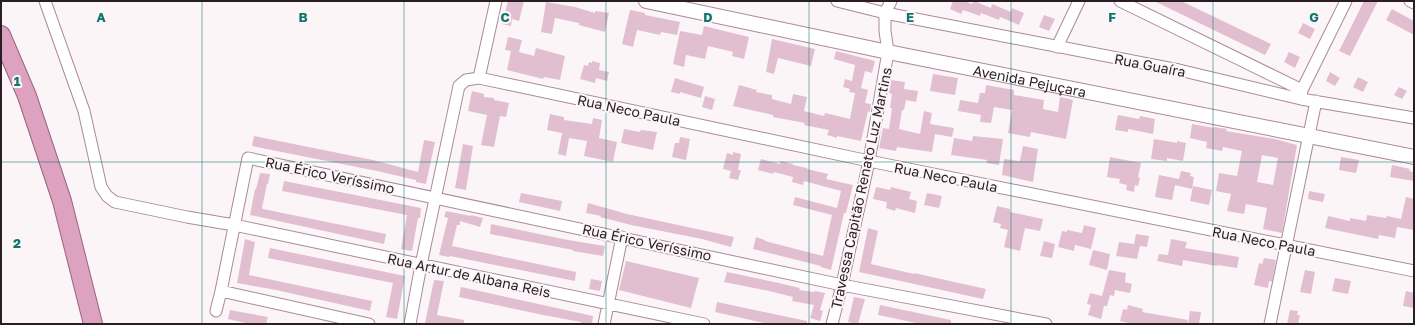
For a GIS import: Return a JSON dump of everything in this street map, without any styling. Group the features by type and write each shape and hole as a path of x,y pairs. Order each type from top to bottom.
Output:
{"highway":[{"path":"1,35 27,96 62,201 93,324"}],"street":[{"name":"Rua Artur de Albana Reis","path":"45,1 84,111 101,188 107,196 115,202 234,225 704,324"},
{"path":"410,324 459,86 466,80 479,78 496,1"},
{"name":"Avenida Pejuçara","path":"646,1 888,52 1414,157"},
{"name":"Rua Guaíra","path":"837,1 885,13 1301,94 1316,101 1414,118"},
{"path":"885,13 891,1"},
{"path":"1057,47 1079,1"},
{"path":"1120,1 1301,94 1346,1"},
{"path":"1410,1 1414,3"},
{"name":"Travessa Capitão Renato Luz Martins","path":"832,324 869,161 888,52 885,31 885,13"},
{"name":"Rua Neco Paula","path":"479,78 869,161 1414,271"},
{"path":"1270,324 1316,101"},
{"name":"Rua Érico Veríssimo","path":"234,225 248,158 842,285 1046,324"},
{"path":"216,310 234,225"},
{"path":"604,324 622,237"},
{"path":"221,291 370,324"}],"building":[{"path":"508,1 524,1 519,21 512,19 511,26 502,24"},
{"path":"953,1 964,1 972,4 974,1 991,8 992,4 1011,12 1012,8 1024,13 1019,25 1000,17 999,20 981,13 980,16 963,10 961,14 950,9"},
{"path":"1154,1 1181,1 1271,44 1265,55"},
{"path":"1364,1 1378,1 1350,56 1339,51"},
{"path":"546,2 575,7 595,13 595,11 609,13 605,32 579,25 579,23 555,18 552,34 541,32"},
{"path":"1392,9 1414,21 1414,35 1386,20"},
{"path":"630,10 645,13 645,15 680,22 677,35 661,32 660,35 637,30 633,47 622,44"},
{"path":"1044,15 1055,19 1049,31 1039,27"},
{"path":"1303,23 1315,29 1310,39 1298,33"},
{"path":"704,26 749,37 744,59 732,56 733,52 708,46 705,59 686,55 684,67 673,64 680,31 702,35"},
{"path":"508,37 522,40 519,52 534,56 536,48 565,56 560,80 544,77 543,79 507,70 511,51 505,50"},
{"path":"772,39 815,49 811,66 778,58 774,74 766,72"},
{"path":"836,51 875,61 872,73 865,71 861,88 868,90 865,103 871,104 861,141 837,136 837,138 827,135 829,130 804,125 805,123 773,117 773,115 733,106 739,85 757,90 756,92 772,95 772,99 791,104 793,94 807,97 804,111 824,116 825,113 850,119 855,93 849,92 850,89 843,87 845,79 852,81 855,65 834,59"},
{"path":"1289,52 1300,57 1295,68 1284,62"},
{"path":"592,61 600,63 599,70 609,72 607,81 596,78 595,83 580,79 584,65 588,66 589,62 592,63"},
{"path":"1330,72 1340,78 1335,86 1326,81"},
{"path":"933,74 958,78 955,95 930,91"},
{"path":"1358,77 1368,82 1363,92 1353,87"},
{"path":"675,78 704,87 701,98 680,92 680,94 671,92"},
{"path":"891,80 905,82 904,89 918,91 916,102 906,100 904,110 902,110 899,129 920,134 924,111 932,113 930,124 954,128 952,137 935,134 932,152 897,147 896,151 879,148 883,128 889,129 892,108 890,108 892,94 889,93"},
{"path":"986,85 1014,90 1014,95 1044,100 1043,109 1058,112 1060,97 1073,100 1066,139 1031,132 1030,137 1008,133 1012,110 994,107 991,123 980,122 981,115 958,111 960,100 978,103 980,93 985,93"},
{"path":"1399,87 1407,91 1402,99 1394,95"},
{"path":"472,91 484,94 484,97 494,98 494,100 509,103 506,117 500,116 494,147 481,145 487,115 468,111"},
{"path":"705,96 715,99 712,110 702,107"},
{"path":"550,114 564,117 564,120 592,124 593,118 602,120 599,138 617,142 613,162 584,156 587,141 569,138 566,156 558,154 562,133 547,130"},
{"path":"1118,115 1139,119 1140,116 1155,119 1153,134 1128,129 1128,132 1115,130"},
{"path":"1192,124 1227,129 1226,131 1275,139 1297,145 1282,233 1263,229 1267,208 1246,204 1244,214 1227,211 1231,194 1216,191 1219,173 1237,176 1242,151 1223,147 1222,151 1206,148 1207,142 1190,138","holes":["1262,155 1278,158 1273,185 1257,182"]},
{"path":"624,129 640,132 641,130 657,132 653,150 621,143"},
{"path":"254,136 373,160 418,172 424,140 435,142 426,184 416,182 416,180 377,171 252,146"},
{"path":"973,136 1003,139 999,165 986,163 987,160 951,155 954,138 972,141"},
{"path":"680,137 690,139 686,160 672,157 675,143 679,143"},
{"path":"1154,139 1186,143 1183,161 1167,158 1167,161 1151,159"},
{"path":"463,144 473,146 466,190 455,188"},
{"path":"1023,146 1038,149 1033,182 1002,175 1004,159 1020,161"},
{"path":"733,152 741,154 738,170 741,170 738,180 729,178 731,171 723,169 727,153 733,155"},
{"path":"1110,157 1141,163 1138,177 1140,178 1138,186 1135,185 1134,192 1126,190 1127,185 1119,183 1120,179 1107,177"},
{"path":"1341,157 1359,160 1356,173 1339,170"},
{"path":"761,159 780,164 781,161 793,164 828,174 826,179 853,185 846,213 844,213 831,270 821,266 753,249 756,237 765,241 823,256 832,215 793,205 795,197 837,208 841,191 804,181 803,185 792,182 793,177 758,170"},
{"path":"1392,165 1410,169 1409,171 1414,172 1414,181 1390,177"},
{"path":"1181,171 1191,173 1190,176 1194,177 1192,189 1175,185 1172,200 1155,197 1159,175 1179,179"},
{"path":"260,173 270,174 263,209 386,234 384,244 250,215"},
{"path":"284,181 421,208 412,251 401,249 407,215 282,191"},
{"path":"1193,186 1212,190 1209,205 1190,201"},
{"path":"876,187 890,190 891,187 911,192 909,199 917,201 915,213 896,208 895,211 886,208 887,202 873,199"},
{"path":"1309,191 1325,194 1323,202 1308,199"},
{"path":"521,193 562,201 560,211 519,202"},
{"path":"927,193 942,196 939,208 924,205"},
{"path":"1406,197 1414,199 1414,230 1397,227 1395,238 1379,235 1378,239 1325,228 1328,216 1350,221 1350,218 1366,221 1367,215 1386,218 1387,216 1401,219"},
{"path":"588,203 627,214 734,237 731,247 702,239 631,225 586,213"},
{"path":"997,206 1010,209 1010,212 1043,219 1040,231 1025,228 1020,251 1004,247 1008,230 1000,228 1001,224 993,222"},
{"path":"446,211 483,218 480,227 460,221 460,225 457,225 452,246 576,272 575,281 439,255 448,218 444,217"},
{"path":"491,224 605,246 603,256 490,234"},
{"path":"1084,225 1096,228 1091,249 1075,245 1074,251 1058,247 1062,231 1067,232 1067,230 1082,233"},
{"path":"868,228 878,231 871,264 986,289 983,299 859,272"},
{"path":"1136,234 1149,236 1147,247 1140,246 1137,259 1116,256 1119,242 1134,244"},
{"path":"245,239 255,242 249,275 372,301 370,311 237,283"},
{"path":"1171,239 1187,242 1185,248 1239,257 1237,268 1183,260 1182,266 1157,261 1159,254 1168,255"},
{"path":"1044,241 1055,244 1052,258 1040,256"},
{"path":"270,248 405,276 397,319 386,317 393,283 268,258"},
{"path":"1093,250 1110,254 1107,270 1089,265"},
{"path":"1264,258 1276,260 1272,282 1269,281 1268,288 1254,285 1259,263 1262,264"},
{"path":"626,261 699,278 691,308 619,290"},
{"path":"1109,270 1126,273 1125,282 1132,284 1130,293 1115,290 1114,296 1110,295 1107,306 1104,306 1101,319 1088,315 1091,305 1087,304 1090,293 1102,296"},
{"path":"1305,270 1315,272 1311,294 1300,292"},
{"path":"727,272 800,288 799,290 825,293 820,310 823,311 820,321 810,318 814,305 792,301 793,297 724,282"},
{"path":"1335,278 1351,281 1348,294 1332,291"},
{"path":"591,279 602,281 600,291 589,289"},
{"path":"434,280 444,281 437,315 464,320 464,324 425,323"},
{"path":"461,287 593,316 592,324 581,324 581,322 459,297"},
{"path":"1406,291 1414,293 1414,308 1403,306"},
{"path":"854,297 865,299 858,324 848,322"},
{"path":"717,302 807,321 807,324 769,324 715,312"},
{"path":"880,305 951,320 951,324 921,324 878,315"},
{"path":"1128,305 1143,309 1142,312 1188,320 1187,324 1133,324 1120,321 1123,309 1127,310"},
{"path":"230,310 268,317 266,324 250,324 228,319"},
{"path":"1290,310 1298,311 1297,315 1300,315 1298,324 1287,324"},
{"path":"1190,311 1201,312 1199,324 1188,324"}]}
